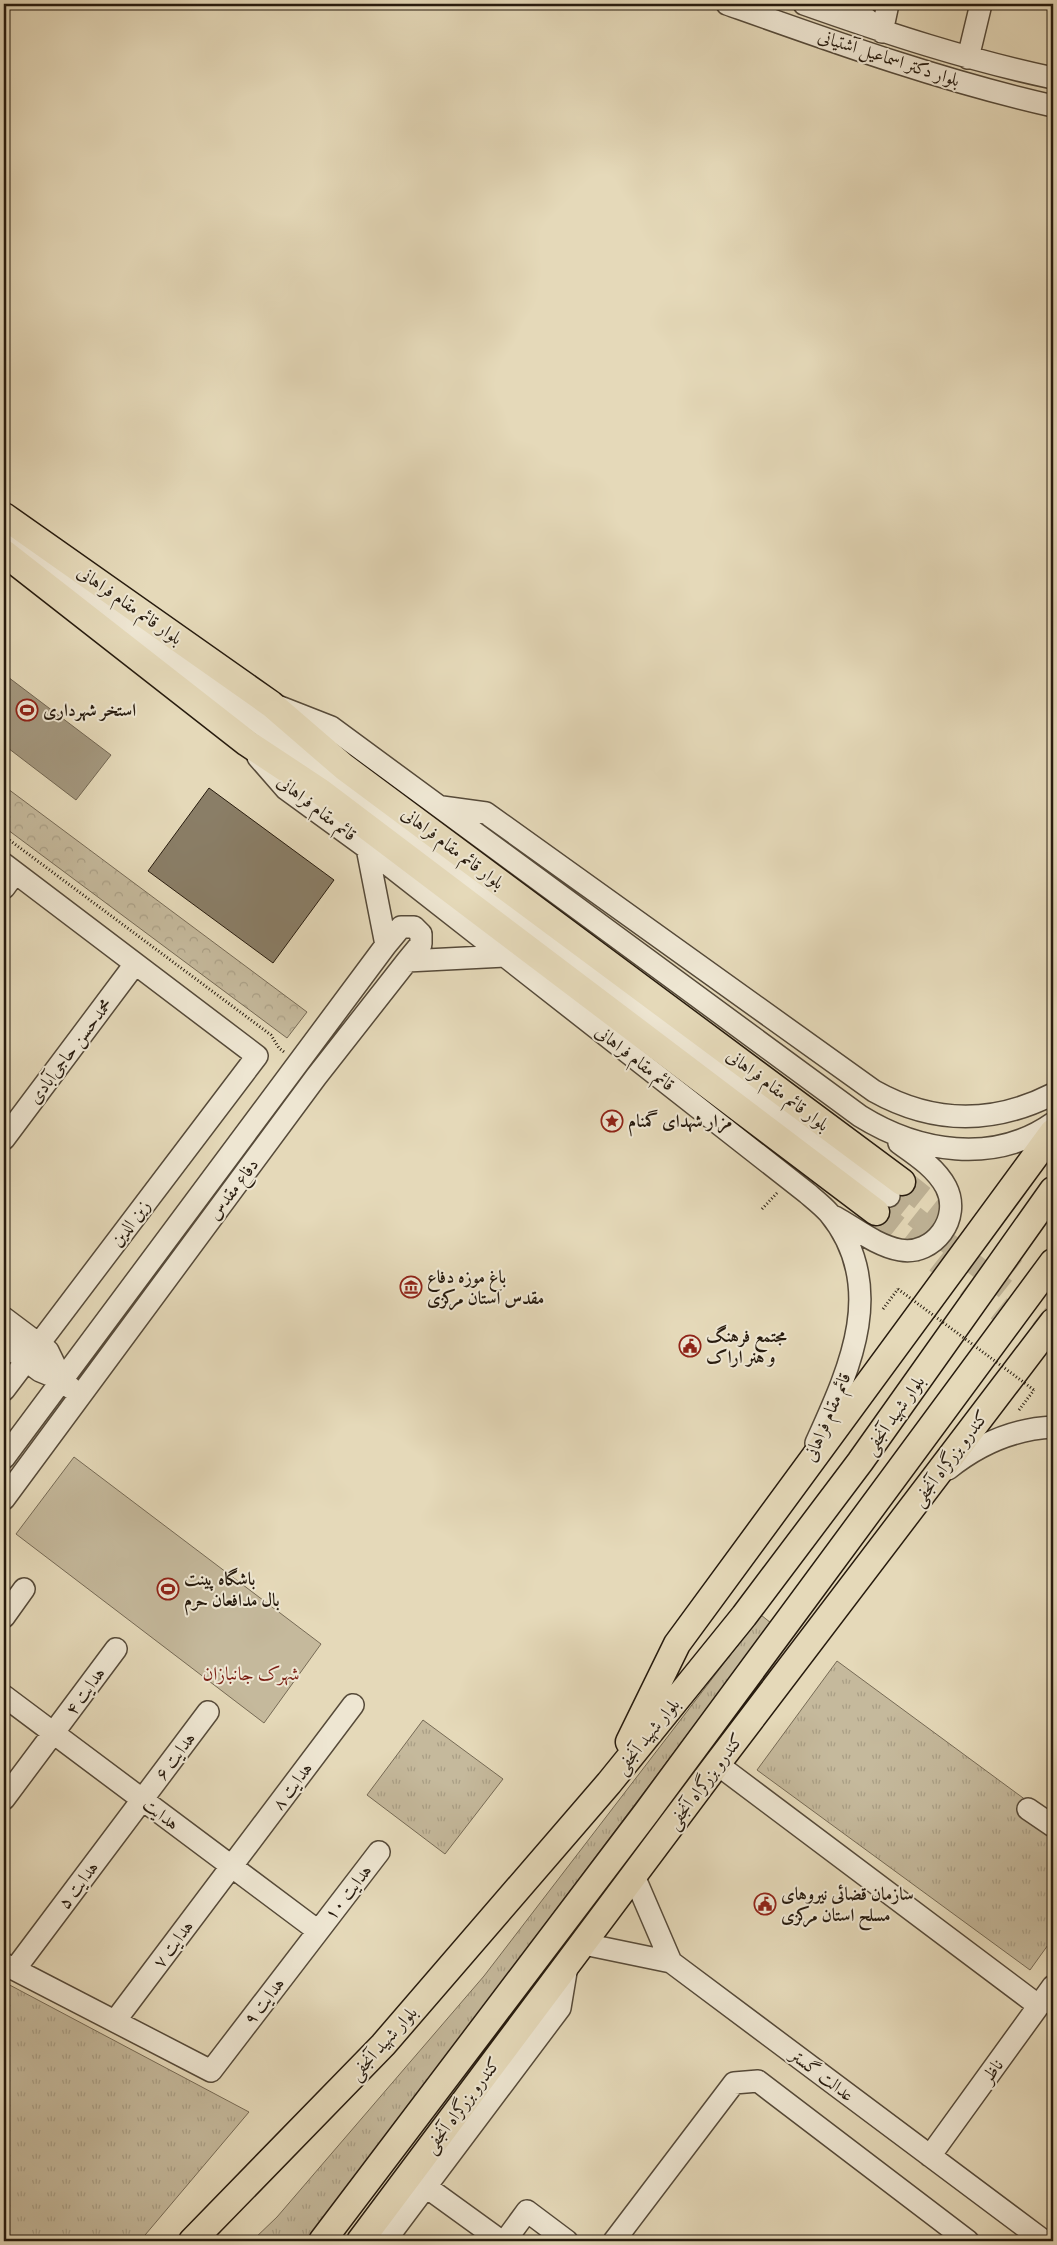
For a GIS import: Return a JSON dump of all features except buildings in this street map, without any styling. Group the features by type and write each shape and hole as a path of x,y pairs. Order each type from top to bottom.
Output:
{"main road":[{"name":"بلوار قائم مقام فراهانی","path":"4,516 272,704 344,767 889,1197"},
{"name":"بلوار قائم مقام فراهانی","path":"4,553 247,744 321,792 889,1197"},
{"path":"609,1783 678,1644 1053,1132"},
{"name":"بلوار شهید آنجفی","path":"192,2241 383,2045 609,1783 744,1616 848,1478 1053,1190"},
{"name":"بلوار شهید آنجفی","path":"322,2241 647,1812 1053,1262"},
{"name":"کندرو بزرگراه آنجفی","path":"360,2241 717,1764 1053,1322"}],"street":[{"name":"بلوار دکتر اسماعیل آشتیانی","path":"727,4 884,60 1017,98 1053,106"},
{"name":"بلوار دکتر اسماعیل آشتیانی","path":"804,4 882,32 968,58 1053,78"},
{"path":"849,4 882,32 888,4"},
{"path":"968,58 981,4"},
{"path":"4,541 48,567 349,789 889,1197"},
{"path":"272,704 331,727 924,1161 947,1189 950,1198 950,1216 942,1233 936,1240 919,1249 900,1250 867,1236 829,1213"},
{"name":"قائم مقام فراهانی","path":"247,744 286,789 367,848 807,1193 829,1213 845,1237 852,1256 857,1275 859,1314 853,1352 847,1371 800,1477"},
{"path":"439,807 486,813 874,1091 898,1104 921,1112 962,1117 984,1116 1034,1103 1053,1094"},
{"path":"367,848 386,944"},
{"path":"8,875 135,964"},
{"name":"دفاع مقدس","path":"4,1458 386,944 401,927 405,925 414,927 421,934 421,944 316,1077 4,1499"},
{"path":"407,961 505,956"},
{"name":"زین الدین","path":"4,1390 257,1056 135,964"},
{"name":"محمدحسن حاجی‌آبادی","path":"4,1138 135,964"},
{"path":"883,1131 919,1144 937,1148 975,1150 1014,1142 1053,1123"},
{"path":"4,1318 32,1352 40,1371 62,1380 80,1396"},
{"path":"4,1344 32,1352"},
{"path":"929,1485 963,1457 981,1446 1020,1431 1053,1427"},
{"path":"4,1617 24,1589"},
{"name":"هدایت ۴","path":"4,1799 116,1649"},
{"name":"هدایت","path":"4,1696 318,1931"},
{"name":"هدایت ۸","path":"231,1867 353,1705"},
{"name":"هدایت ۶","path":"142,1800 208,1712"},
{"path":"717,1764 1039,2006"},
{"name":"هدایت ۵","path":"9,1966 142,1800"},
{"path":"1028,1809 1053,1826"},
{"name":"هدایت ۱۰","path":"318,1931 379,1852"},
{"name":"هدایت ۷","path":"116,2021 231,1867"},
{"path":"634,1876 671,1962"},
{"name":"هدایت ۹","path":"116,2021 211,2070 318,1931"},
{"name":"عدالت گستر","path":"584,1944 671,1962 1044,2241"},
{"path":"9,1966 116,2021"},
{"path":"385,2241 560,2008 567,1966"},
{"name":"ناظر","path":"930,2156 1053,1986"},
{"path":"614,2241 734,2083 758,2081 968,2241"},
{"path":"425,2186 501,2241"},
{"path":"505,2241 527,2211 567,2241"}],"path":[{"path":"4,836 271,1035 279,1048 298,1062"},
{"path":"884,1309 898,1289 1034,1390 1019,1410"}],"green space":[{"path":"4,786 307,1012 287,1038 4,827"},
{"name":"باشگاه پینت بال مدافعان حرم","path":"74,1457 321,1644 264,1723 16,1534"},
{"path":"761,1615 771,1623 307,2241 252,2241 277,2217 484,1976"},
{"path":"837,1661 1053,1820 1053,1938 1030,1970 757,1770"},
{"path":"423,1720 503,1779 445,1854 367,1795"},
{"path":"4,1982 249,2112 140,2241 4,2241"}],"shaded area":[{"name":"استخر شهرداری","path":"4,674 111,755 76,800 4,745"}],"tunnel":[{"path":"902,1182 1053,1302"},
{"path":"889,1196 1053,1327"},
{"path":"876,1212 1053,1351"}],"place":[{"name":"استخر شهرداری","path":"27,710"},
{"name":"مزار شهدای گمنام","path":"612,1121"},
{"name":"باغ موزه دفاع مقدس استان مرکزی","path":"411,1287"},
{"name":"مجتمع فرهنگ و هنر اراک","path":"690,1346"},
{"name":"باشگاه پینت بال مدافعان حرم","path":"168,1589"},
{"name":"سازمان قضائی نیروهای مسلح استان مرکزی","path":"765,1904"}],"district":[{"name":"شهرک جانبازان","path":"251,1673"}]}
